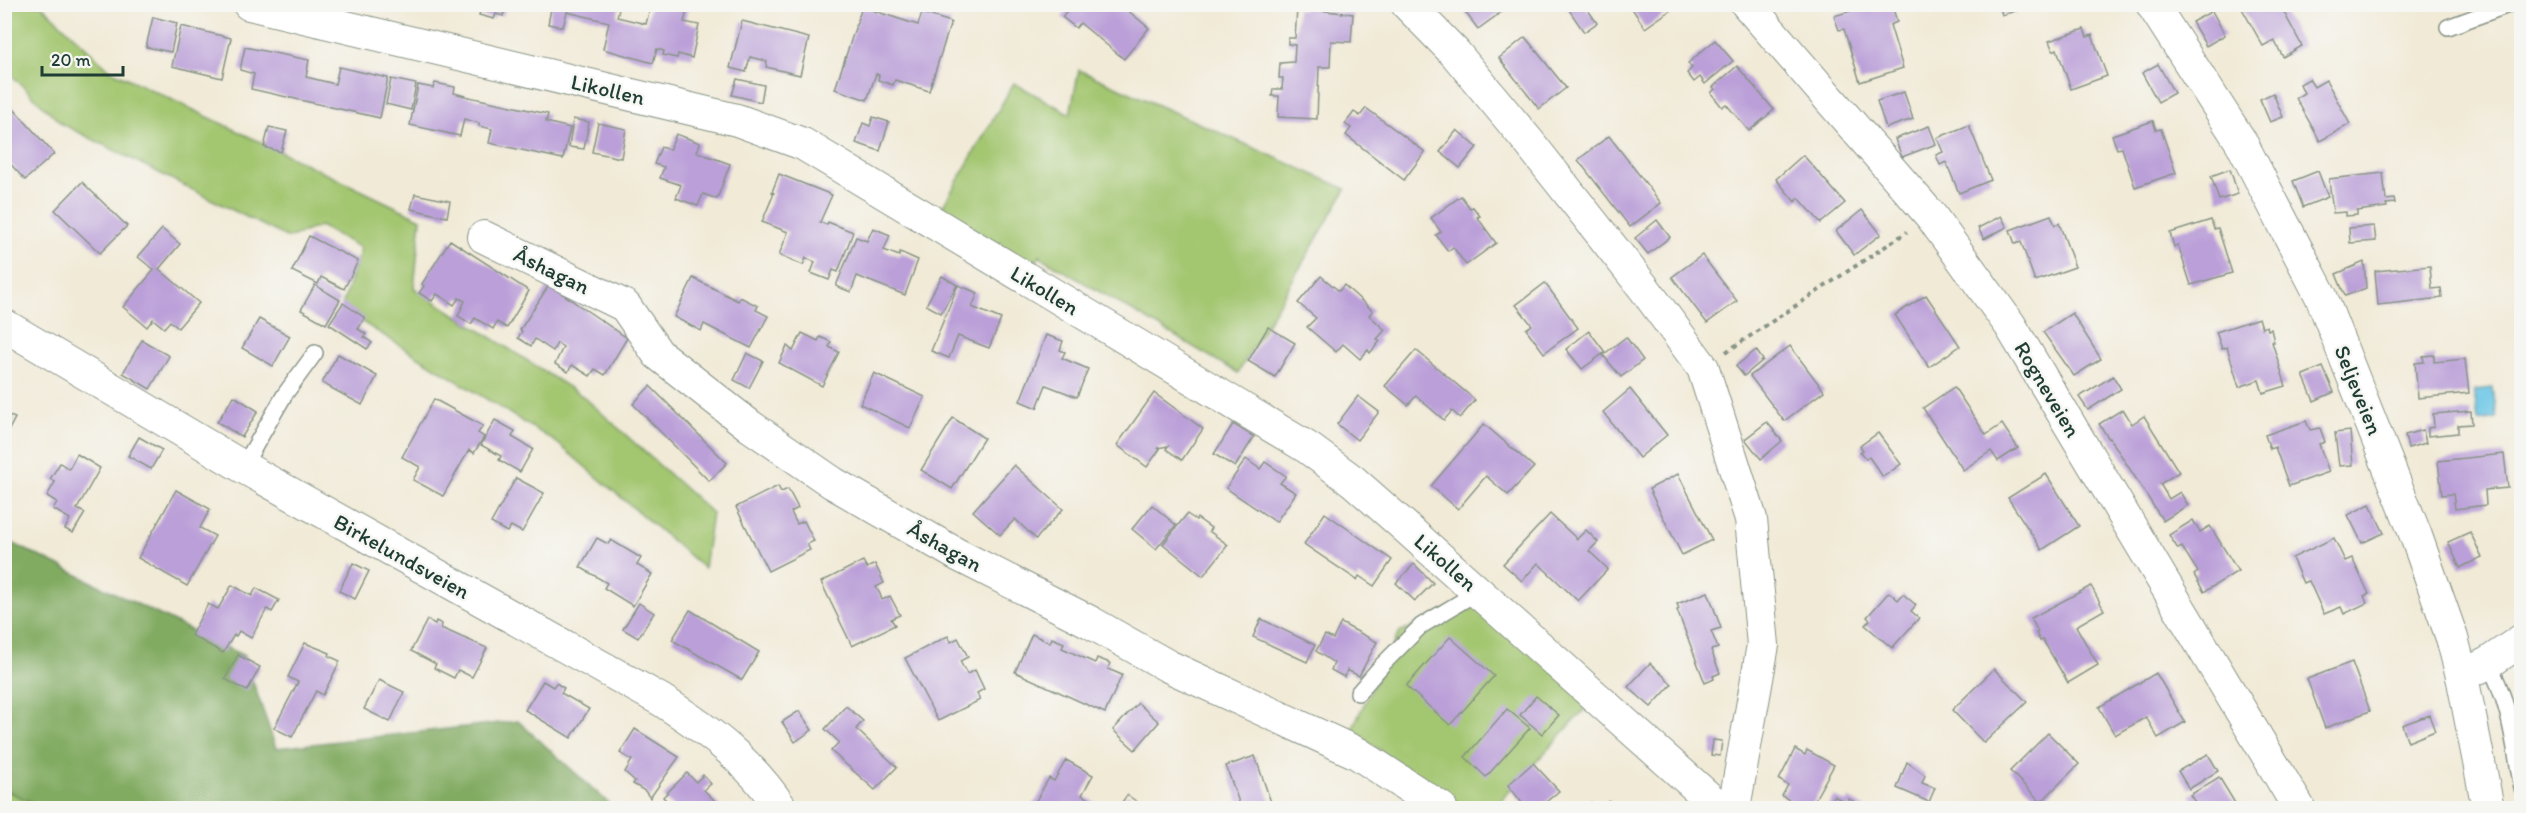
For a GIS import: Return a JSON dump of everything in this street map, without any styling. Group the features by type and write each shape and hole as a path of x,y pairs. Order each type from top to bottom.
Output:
{"street":[{"name":"Likollen","path":"249,4 737,120 802,144 1308,448 1353,481 1479,591 1720,808"},
{"path":"1407,4 1455,53 1528,141 1644,288 1703,368 1750,519 1763,645 1734,808"},
{"name":"Rogneveien","path":"1747,4 1931,216 2010,325 2300,808"},
{"name":"Seljeveien","path":"2152,4 2195,67 2241,142 2321,296 2416,536 2452,638 2475,669 2488,808"},
{"name":"Åshagan","path":"484,237 625,306 658,354 750,426 833,483 958,555 1090,622 1168,666 1357,753 1441,808"},
{"name":"Birkelundsveien","path":"4,325 243,467 680,712 724,743 747,765 781,808"},
{"path":"2475,669 2522,640"}],"lane":[{"path":"2448,27 2511,4"},
{"path":"243,467 285,394 315,352"},
{"path":"1358,693 1421,626 1479,591"},
{"path":"2475,669 2499,681 2522,788"}],"path":[{"path":"1703,368 1931,216"}],"green space":[{"path":"4,5 41,5 110,70 421,219 414,288 584,397 712,513 704,568 556,442 341,309 361,248 320,226 288,238 62,124 5,69"},
{"path":"1079,70 1346,189 1238,373 1040,257 1041,254 1033,267 939,213 1014,83 1070,114"},
{"path":"4,539 244,656 276,748 518,721 614,808 44,808 5,790"},
{"path":"1481,592 1593,700 1494,808 1466,808 1351,731 1399,633"},
{"path":"5,790 44,808 5,808"}],"water":[{"path":"2493,388 2497,418 2478,421 2474,390"}],"building":[{"path":"482,4 506,4 503,16 496,14 494,19 479,15"},
{"path":"552,4 620,4 617,17 646,24 651,4 689,4 684,22 699,25 692,58 678,54 677,58 663,55 664,51 657,49 653,63 603,49 609,22 567,12 563,27 548,24"},
{"path":"1072,4 1120,4 1149,28 1124,59 1080,23 1076,28 1062,17"},
{"path":"1304,4 1317,5 1317,10 1353,14 1351,42 1331,41 1330,67 1319,67 1317,119 1278,117 1279,96 1272,96 1273,89 1282,89 1283,78 1279,78 1280,63 1294,62 1295,45 1288,44 1288,38 1295,38 1297,9 1304,10"},
{"path":"1459,4 1504,4 1507,8 1478,29"},
{"path":"1571,4 1584,4 1597,23 1584,32 1567,7"},
{"path":"1629,4 1673,4 1675,7 1645,28"},
{"path":"1999,4 2036,4 2036,5 2002,15"},
{"path":"1871,5 1892,5 1897,22 1890,25 1903,68 1860,82 1844,29 1839,30 1834,16"},
{"path":"2240,5 2280,5 2302,46 2283,57 2274,40 2263,46"},
{"path":"862,7 918,25 922,13 951,22 929,91 895,80 893,85 878,80 879,75 876,74 867,100 835,89"},
{"path":"2212,11 2225,35 2206,46 2192,22"},
{"path":"153,17 177,23 171,52 146,47"},
{"path":"742,21 809,38 800,75 766,67 767,61 750,57 746,72 730,68"},
{"path":"181,26 231,38 222,78 172,66"},
{"path":"2084,29 2087,37 2092,35 2107,76 2071,89 2057,49 2053,51 2049,41"},
{"path":"1525,37 1566,88 1539,109 1499,58"},
{"path":"1715,40 1733,61 1705,84 1700,77 1694,82 1687,73 1692,68 1688,63"},
{"path":"245,47 309,60 306,77 335,84 339,67 388,78 380,118 251,89 254,74 240,70"},
{"path":"2158,64 2174,93 2158,102 2142,73"},
{"path":"1737,66 1774,110 1749,131 1726,104 1722,107 1711,93 1715,89 1713,87"},
{"path":"391,79 416,84 411,110 386,104"},
{"path":"737,79 764,85 761,102 732,95"},
{"path":"2309,79 2314,87 2326,80 2350,124 2320,141 2296,98 2304,93 2300,84"},
{"path":"435,83 455,87 454,93 548,114 546,122 570,128 563,159 489,143 492,129 464,119 460,136 410,125 418,85 433,88"},
{"path":"1904,92 1913,119 1886,128 1877,101"},
{"path":"2273,93 2283,117 2270,122 2260,99"},
{"path":"12,107 54,154 25,180 4,157 4,114"},
{"path":"1366,108 1425,152 1404,180 1346,135 1351,128 1345,124 1354,112 1360,116"},
{"path":"873,117 889,122 880,151 856,143 863,123 870,126"},
{"path":"573,119 589,122 584,149 569,147"},
{"path":"2153,121 2156,130 2161,129 2176,173 2135,187 2122,148 2117,149 2112,135"},
{"path":"598,123 626,129 621,158 592,152"},
{"path":"1969,125 1991,180 1959,193 1946,162 1940,165 1936,155 1943,152 1937,138"},
{"path":"1929,126 1936,144 1902,157 1895,139"},
{"path":"269,127 287,131 281,152 264,147"},
{"path":"1457,130 1477,147 1460,168 1440,152"},
{"path":"676,134 700,143 697,152 730,164 717,199 703,194 698,206 676,198 681,185 660,178 664,167 654,164 661,147 670,150"},
{"path":"1609,136 1661,203 1630,227 1578,160"},
{"path":"1803,155 1845,203 1821,223 1799,198 1795,202 1776,179"},
{"path":"2230,169 2238,194 2219,200 2211,176"},
{"path":"2318,171 2328,197 2303,207 2293,181"},
{"path":"2383,173 2386,200 2394,199 2395,203 2386,204 2387,207 2357,211 2357,215 2346,216 2346,212 2333,213 2329,179"},
{"path":"779,174 832,195 820,222 827,225 828,222 853,232 838,272 833,270 829,280 811,273 815,262 806,258 803,265 779,255 788,232 762,222"},
{"path":"82,182 127,226 100,253 55,210"},
{"path":"415,194 450,201 447,217 411,209"},
{"path":"1461,196 1480,216 1477,217 1496,243 1466,265 1453,247 1448,251 1436,235 1441,232 1431,218"},
{"path":"1862,210 1881,234 1854,255 1836,231"},
{"path":"2051,215 2055,225 2059,223 2075,267 2035,281 2021,242 2015,244 2010,230"},
{"path":"2001,216 2007,227 1984,239 1978,228"},
{"path":"1657,220 1670,237 1648,254 1635,238"},
{"path":"2211,220 2214,229 2218,228 2232,273 2191,285 2178,245 2174,247 2170,233"},
{"path":"2374,226 2376,241 2350,243 2349,228"},
{"path":"873,228 890,235 884,250 899,256 900,252 918,260 905,295 857,276 851,292 836,286 856,237 867,241"},
{"path":"162,229 180,244 159,269 199,303 178,328 170,321 164,328 153,319 147,327 123,307 154,270 138,257"},
{"path":"309,236 358,261 344,289 321,277 318,284 292,271"},
{"path":"450,240 529,291 507,328 497,322 493,329 475,318 471,324 458,316 465,301 459,298 454,305 437,294 432,301 419,293 424,286 422,284"},
{"path":"1702,255 1737,301 1707,323 1672,277"},
{"path":"2364,262 2366,288 2345,296 2336,274"},
{"path":"2430,266 2432,289 2441,288 2442,298 2378,305 2375,271"},
{"path":"942,276 957,285 941,313 926,305"},
{"path":"1321,276 1339,291 1344,285 1373,311 1369,315 1385,330 1377,339 1380,341 1370,353 1368,350 1360,359 1343,344 1336,352 1307,327 1316,318 1298,303"},
{"path":"693,278 738,301 740,297 758,306 756,310 768,316 751,348 704,324 701,331 674,317"},
{"path":"1545,283 1578,328 1544,353 1526,329 1532,325 1516,305"},
{"path":"315,285 340,300 326,324 301,310"},
{"path":"549,285 627,338 605,375 595,369 590,376 572,365 568,372 555,364 563,347 557,343 553,351 535,339 531,346 518,338 522,331 520,330"},
{"path":"958,285 978,293 972,307 1001,319 989,348 958,336 949,358 931,351"},
{"path":"1926,295 1960,346 1929,367 1895,315"},
{"path":"343,303 365,318 358,329 366,334 364,337 372,343 367,349 329,324"},
{"path":"2072,313 2101,359 2074,376 2043,332"},
{"path":"2259,318 2262,328 2267,326 2268,330 2271,329 2274,342 2272,342 2286,386 2263,393 2259,380 2239,387 2227,347 2222,349 2216,332"},
{"path":"259,319 290,336 273,366 242,348"},
{"path":"1268,327 1295,343 1275,377 1248,361"},
{"path":"1589,331 1605,352 1582,369 1566,349"},
{"path":"802,333 818,341 820,337 831,342 829,347 839,352 822,386 779,363 787,346 793,351"},
{"path":"1046,335 1063,341 1060,350 1065,352 1062,358 1088,369 1077,397 1046,385 1037,408 1020,401"},
{"path":"1626,337 1643,360 1621,377 1603,355"},
{"path":"142,340 169,356 150,389 123,373"},
{"path":"1790,346 1824,391 1784,421 1750,376"},
{"path":"1416,350 1475,400 1460,418 1452,411 1444,420 1416,396 1408,405 1385,386"},
{"path":"1756,350 1763,360 1744,376 1736,366"},
{"path":"747,353 763,361 749,388 734,380"},
{"path":"338,354 377,376 362,405 322,383"},
{"path":"2434,355 2434,362 2465,359 2469,393 2418,398 2415,363 2424,362 2423,356"},
{"path":"2323,367 2334,392 2314,401 2303,375"},
{"path":"874,373 925,397 910,428 860,404"},
{"path":"2113,376 2121,389 2088,410 2079,397"},
{"path":"650,386 727,463 709,481 633,404"},
{"path":"1954,387 1986,435 2002,424 2018,448 1998,461 1991,451 1963,470 1923,408"},
{"path":"1630,389 1667,435 1639,458 1603,412"},
{"path":"1154,393 1203,429 1182,460 1166,449 1168,446 1157,448 1160,449 1147,467 1117,445"},
{"path":"234,396 258,411 242,437 217,422"},
{"path":"1358,396 1379,412 1357,440 1337,424"},
{"path":"434,399 483,426 478,433 484,437 474,453 469,450 443,496 413,480 420,467 402,457"},
{"path":"2123,409 2132,424 2144,416 2179,472 2160,484 2169,499 2180,492 2188,505 2163,521 2099,424"},
{"path":"2471,411 2472,424 2458,425 2458,433 2428,436 2428,428 2434,427 2433,414"},
{"path":"4,413 15,418 4,439"},
{"path":"953,418 984,438 952,489 921,470"},
{"path":"495,420 515,431 512,437 533,449 520,472 499,460 501,456 481,445"},
{"path":"2306,421 2310,430 2320,428 2325,442 2319,444 2329,472 2289,486 2275,447 2270,449 2265,435"},
{"path":"1767,422 1782,441 1761,459 1745,439"},
{"path":"1233,424 1254,437 1235,467 1214,454"},
{"path":"1484,424 1534,467 1508,495 1486,476 1458,509 1431,486"},
{"path":"2423,430 2426,443 2408,448 2405,435"},
{"path":"2350,431 2353,465 2339,466 2335,433"},
{"path":"1878,433 1901,464 1883,477 1869,457 1866,459 1860,452 1863,450 1860,446"},
{"path":"139,437 162,450 151,469 128,456"},
{"path":"77,454 100,468 77,509 85,513 73,533 65,529 70,519 53,509 57,502 47,496 55,482 50,479 60,463 69,469"},
{"path":"2504,454 2508,488 2485,490 2486,505 2455,509 2453,494 2442,495 2438,461"},
{"path":"1246,459 1260,469 1265,462 1286,476 1280,483 1296,493 1276,522 1226,488"},
{"path":"1014,465 1063,509 1036,539 1015,519 1000,535 973,511"},
{"path":"1678,474 1712,540 1682,555 1649,489"},
{"path":"2046,474 2079,526 2042,550 2008,498"},
{"path":"516,478 544,493 522,532 511,526 507,532 491,523"},
{"path":"778,486 781,492 788,489 798,508 791,512 797,524 804,521 814,541 807,544 810,550 768,571 736,507"},
{"path":"176,490 210,509 200,528 215,536 187,586 138,558"},
{"path":"2370,504 2384,533 2362,543 2348,515"},
{"path":"1152,505 1176,525 1156,549 1132,529"},
{"path":"1325,513 1392,560 1374,586 1359,576 1357,580 1304,544"},
{"path":"1187,514 1211,528 1209,531 1228,545 1203,576 1163,544"},
{"path":"1550,514 1577,539 1586,530 1598,542 1589,551 1608,569 1578,601 1538,563 1522,581 1503,564"},
{"path":"2193,520 2200,532 2210,526 2238,571 2204,592 2194,575 2198,572 2182,547 2178,549 2169,535"},
{"path":"2470,532 2482,557 2460,568 2448,542"},
{"path":"597,538 608,544 611,540 641,558 637,565 652,574 633,606 604,588 607,583 580,567"},
{"path":"2334,538 2345,561 2352,558 2369,594 2364,596 2367,603 2344,614 2341,607 2324,614 2309,581 2303,583 2292,558"},
{"path":"863,561 867,568 875,564 884,583 876,587 882,600 890,596 900,615 891,619 895,625 852,646 821,582"},
{"path":"353,563 369,571 355,599 339,591"},
{"path":"1414,564 1433,583 1415,601 1396,583"},
{"path":"232,585 252,596 256,588 279,600 272,612 267,609 251,638 239,631 223,653 191,635 208,604 218,609"},
{"path":"2091,586 2104,610 2076,626 2098,665 2068,683 2043,640 2040,641 2031,618"},
{"path":"1708,592 1721,628 1711,631 1718,648 1711,650 1720,673 1705,683 1677,610 1679,609 1677,604"},
{"path":"1889,592 1898,600 1903,594 1916,605 1911,611 1919,618 1892,648 1865,625 1870,620 1867,617"},
{"path":"639,603 654,613 638,638 623,629"},
{"path":"690,610 759,652 742,680 672,640"},
{"path":"1261,619 1315,645 1307,662 1253,637"},
{"path":"427,620 435,624 436,621 442,624 441,628 487,648 472,677 458,670 454,678 434,668 436,664 411,651"},
{"path":"1341,623 1377,642 1359,676 1347,670 1344,677 1331,670 1334,663 1316,651 1325,635 1333,639"},
{"path":"1032,634 1050,643 1052,638 1064,643 1062,648 1095,663 1097,658 1110,663 1108,669 1122,675 1105,713 1015,672"},
{"path":"948,636 951,642 958,638 968,657 960,661 963,667 967,674 975,670 984,689 977,693 980,700 938,721 905,658"},
{"path":"1450,637 1494,676 1450,725 1406,686"},
{"path":"305,643 330,653 329,656 340,661 323,695 316,691 292,737 274,728 298,682 288,677"},
{"path":"238,655 260,667 247,691 225,679"},
{"path":"2352,662 2370,711 2325,728 2307,679"},
{"path":"1650,663 1672,684 1651,707 1628,687"},
{"path":"1994,669 2027,702 1984,743 1952,710"},
{"path":"2156,673 2185,722 2158,738 2146,717 2115,735 2099,707"},
{"path":"379,680 404,692 390,722 364,709"},
{"path":"543,681 553,687 556,683 564,688 561,693 589,709 571,738 525,710"},
{"path":"1536,696 1559,715 1542,734 1520,715"},
{"path":"1138,703 1159,722 1135,750 1113,730"},
{"path":"2522,704 2522,722 2521,722 2516,706"},
{"path":"846,706 863,721 856,729 897,767 875,790 831,751 839,742 825,729"},
{"path":"1507,709 1530,728 1486,777 1465,757"},
{"path":"799,711 812,730 795,742 782,722"},
{"path":"2429,715 2435,731 2408,742 2402,725"},
{"path":"635,729 679,757 650,798 645,791 633,784 635,781 625,772 632,760 620,753"},
{"path":"2048,733 2079,764 2041,802 2010,771"},
{"path":"1713,740 1722,741 1720,756 1711,755"},
{"path":"1795,749 1805,755 1807,750 1834,765 1810,808 1804,808 1782,796 1788,785 1779,780"},
{"path":"2208,754 2218,771 2189,789 2178,771"},
{"path":"1255,756 1273,808 1241,808 1226,766"},
{"path":"1066,760 1093,775 1082,795 1105,808 1037,808 1033,806 1049,778 1054,781"},
{"path":"1907,762 1925,775 1922,783 1935,788 1929,802 1897,788"},
{"path":"1533,763 1559,791 1539,808 1526,808 1508,785"},
{"path":"687,773 696,782 703,775 711,784 704,790 722,808 674,808 663,797"},
{"path":"2219,777 2238,808 2199,808 2190,795"},
{"path":"1127,795 1136,801 1146,808 1118,808"},
{"path":"1834,796 1847,803 1849,799 1866,808 1827,808"},
{"path":"1609,801 1615,808 1599,808"},
{"path":"1591,802 1596,808 1583,808"}]}
